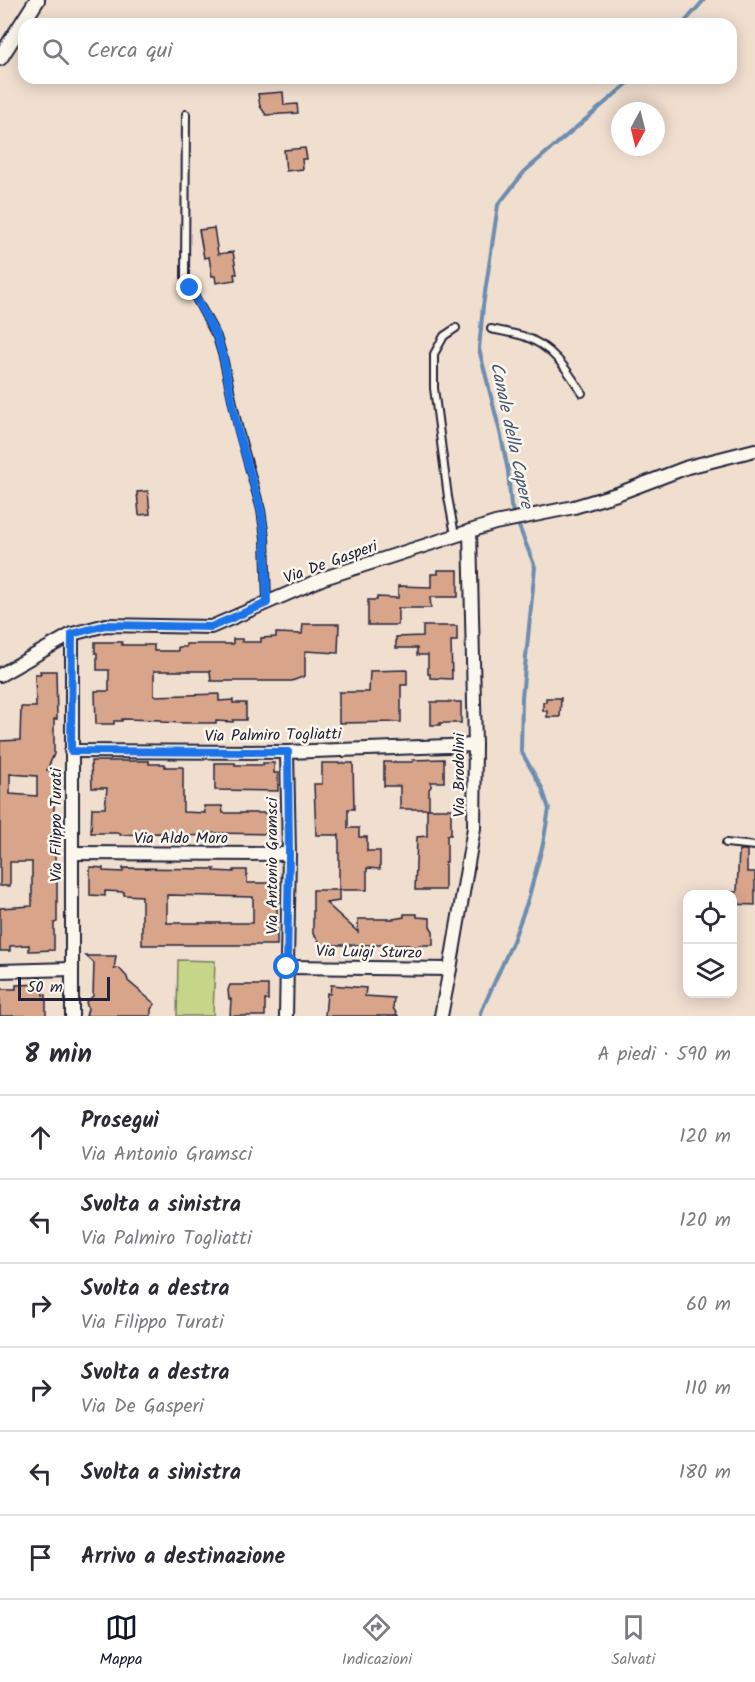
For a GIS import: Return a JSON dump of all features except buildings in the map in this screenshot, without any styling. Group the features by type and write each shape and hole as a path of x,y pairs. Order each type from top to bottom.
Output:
{"street":[{"path":"26,18 37,0"},
{"path":"0,58 18,30"},
{"name":"Via De Gasperi","path":"0,675 72,634 106,625 211,627 324,578 495,523 574,507 617,494 688,467 755,450"},
{"name":"Via Brodolini","path":"441,1016 474,828 475,745 470,531"},
{"name":"Via Filippo Turati","path":"72,634 72,1016"},
{"name":"Via Palmiro Togliatti","path":"71,751 288,752 475,745"},
{"name":"Via Antonio Gramsci","path":"286,1016 288,752"},
{"name":"Via Aldo Moro","path":"72,853 289,854"},
{"name":"Via Luigi Sturzo","path":"287,967 450,969"},
{"path":"0,971 71,969"}],"lane":[{"path":"186,114 185,278 217,337 223,357 238,431 261,510 265,538 267,603"},
{"path":"455,536 447,497 434,388 434,354 444,336 456,328"},
{"path":"490,329 535,340 565,366 582,393"},
{"path":"726,843 755,846"}],"green space":[{"path":"178,960 215,961 213,1016 177,1016"}],"waterway":[{"name":"Canale della Capere","path":"688,18 704,0"},
{"name":"Canale della Capere","path":"481,1016 528,900 543,844 549,809 542,788 521,751 522,697 535,567 511,506 508,471 501,436 479,349 498,205 525,171 627,84"}],"route":[{"path":"190,288 217,337 238,431 261,510 265,538 267,603 211,627 106,625 72,634 71,751 288,752 287,967"}]}
